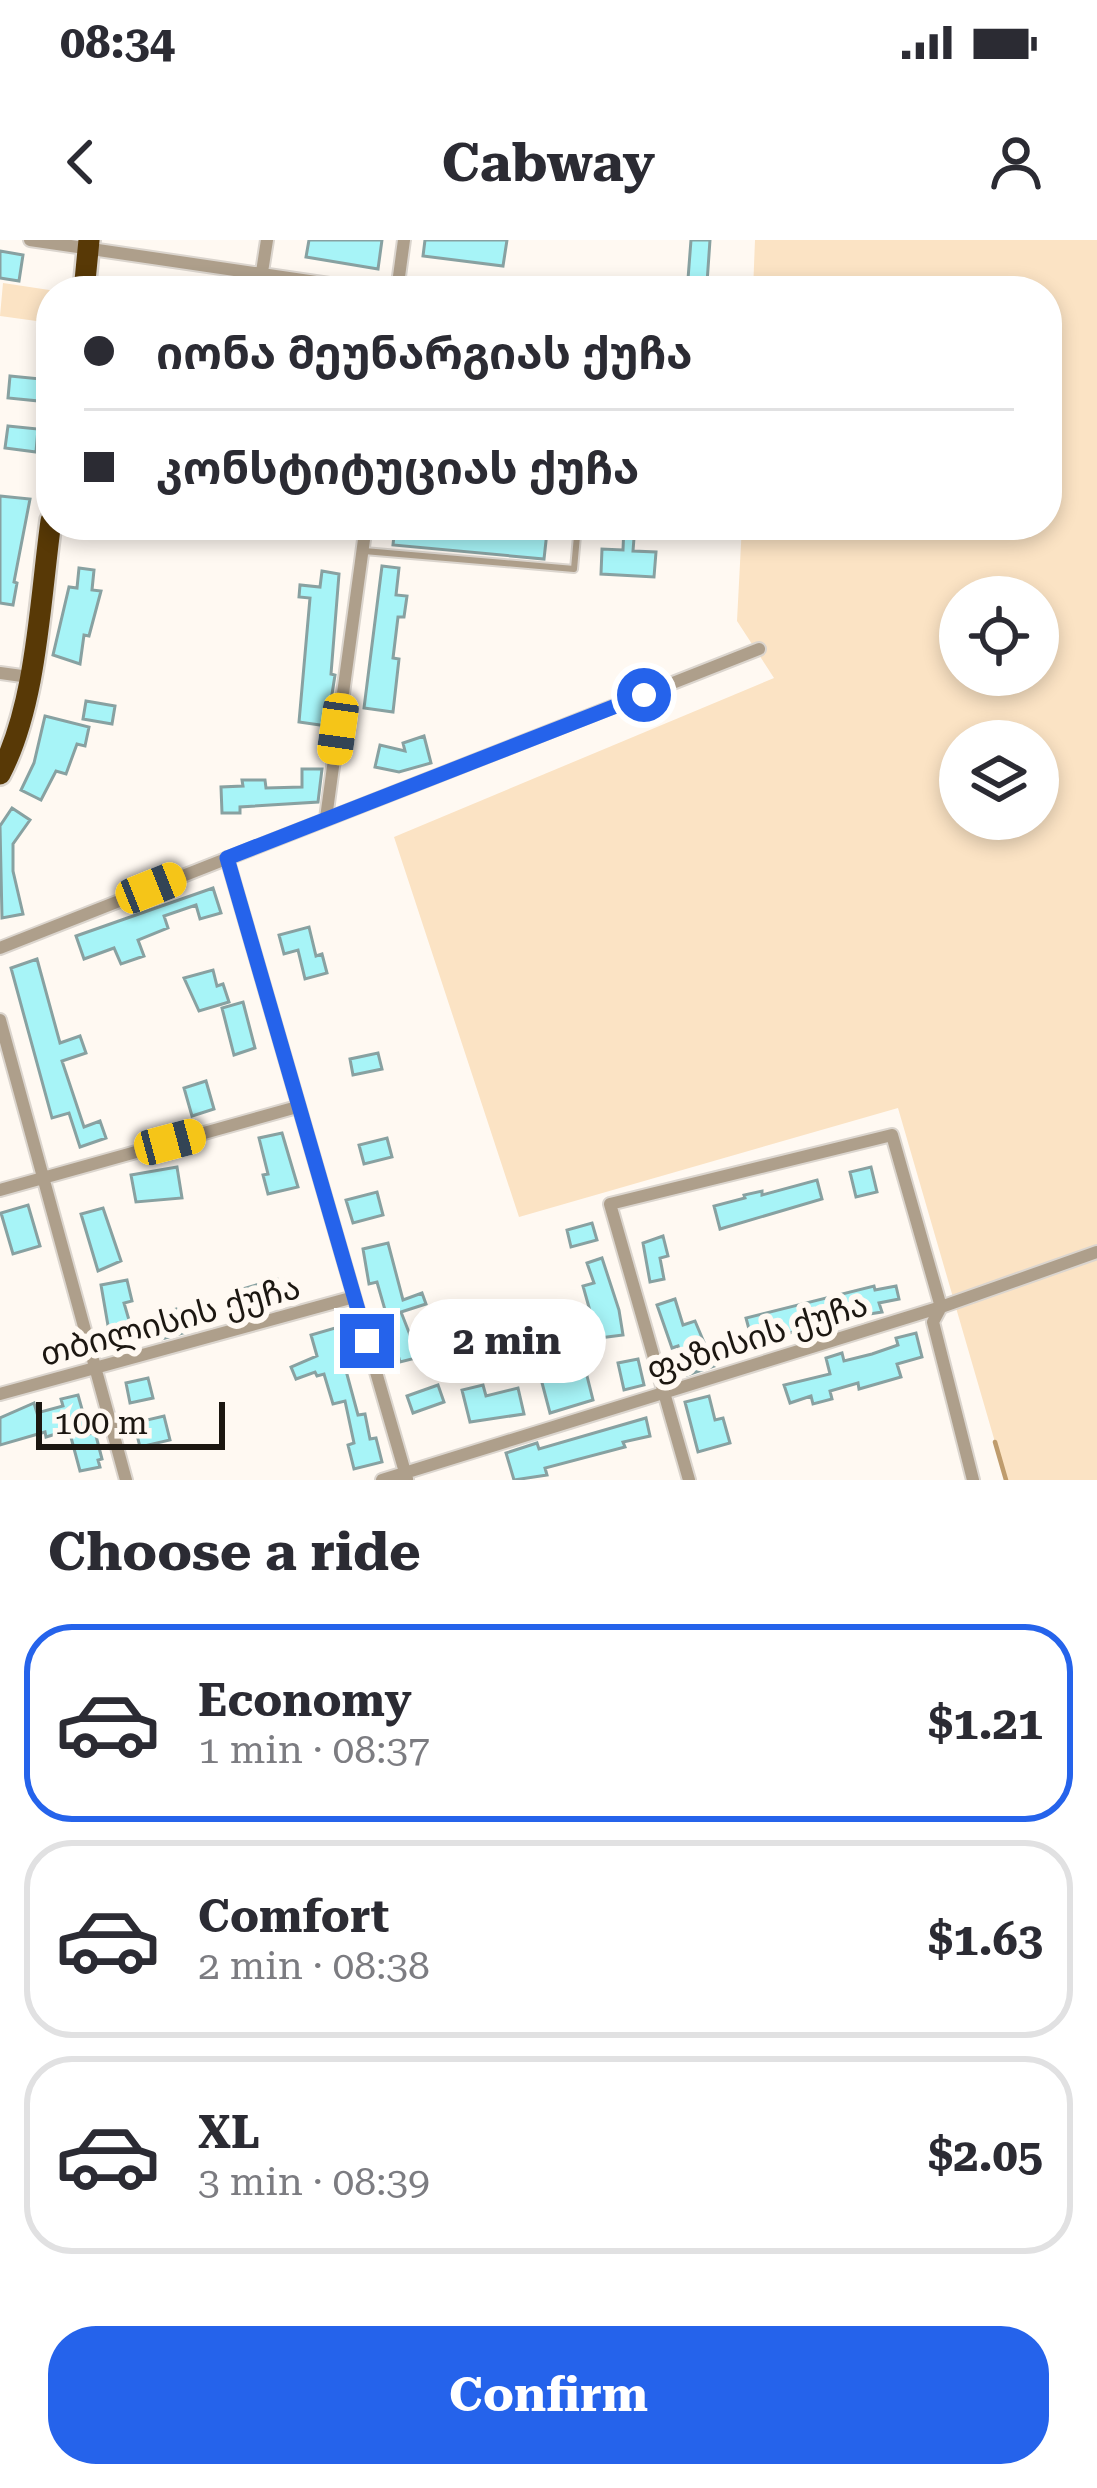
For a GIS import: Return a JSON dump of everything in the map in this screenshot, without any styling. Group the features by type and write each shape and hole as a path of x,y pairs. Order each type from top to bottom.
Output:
{"highway":[{"path":"85,276 88,244"},
{"path":"0,774 16,736 29,676 48,540"}],"street":[{"path":"29,240 88,244 286,276"},
{"path":"262,272 267,240"},
{"path":"400,276 404,240"},
{"path":"326,818 364,540"},
{"path":"0,948 759,649"},
{"path":"0,673 29,676"},
{"path":"227,858 406,1476"},
{"path":"0,1021 126,1480"},
{"path":"0,1190 297,1107"},
{"path":"689,1480 610,1204 892,1136 941,1307 933,1322 973,1480"},
{"name":"ფაზისის ქუჩა","path":"382,1480 941,1307 1097,1252"},
{"name":"თბილისის ქუჩა","path":"0,1394 354,1297"}],"lane":[{"path":"363,550 574,568 577,540"}],"shaded area":[{"path":"755,240 1097,240 1097,1480 1006,1480 898,1108 519,1217 394,837 774,678 737,621 741,540 1062,540 1062,276 754,276"},
{"path":"3,283 36,288 36,321 0,316"}],"building":[{"path":"309,240 382,240 378,269 306,257"},
{"path":"425,240 507,240 503,266 423,256"},
{"path":"691,240 710,240 707,276 688,276"},
{"path":"0,251 23,255 19,281 0,278"},
{"path":"10,376 36,379 36,401 8,398"},
{"path":"8,426 36,429 36,452 5,448"},
{"path":"0,496 30,499 13,605 0,603"},
{"path":"394,540 546,540 544,559 393,545"},
{"path":"623,540 634,540 633,551 656,552 654,577 601,574 602,549 623,550"},
{"path":"382,566 399,568 396,595 407,596 404,617 398,617 393,658 399,659 393,712 364,708"},
{"path":"79,568 94,570 92,590 101,591 89,636 84,635 80,664 53,655 69,587 77,588"},
{"path":"322,571 339,574 331,674 335,675 327,726 299,722 310,598 299,597 300,585 320,587"},
{"path":"86,701 115,706 112,724 83,719"},
{"path":"45,716 89,727 85,746 77,744 66,774 56,771 41,800 21,790 34,763"},
{"path":"424,736 431,763 399,772 375,767 380,745 405,751 403,743"},
{"path":"302,769 322,769 318,802 240,807 240,813 222,813 221,787 243,786 242,780 265,780 266,788 302,787"},
{"path":"12,808 30,820 13,844 13,871 23,914 2,918 0,826"},
{"path":"213,888 221,913 200,919 196,905 164,916 168,928 138,940 144,956 121,964 114,948 84,959 76,936"},
{"path":"309,927 316,956 322,954 327,973 305,979 298,950 284,954 279,935"},
{"path":"37,959 60,1043 80,1036 86,1053 62,1061 84,1127 100,1121 106,1138 80,1147 69,1113 52,1118 11,968"},
{"path":"213,970 229,1002 199,1011 184,978"},
{"path":"243,1002 255,1048 234,1055 222,1008"},
{"path":"378,1053 382,1069 353,1075 350,1059"},
{"path":"206,1081 214,1109 192,1116 184,1088"},
{"path":"282,1133 298,1187 268,1194 259,1138"},
{"path":"387,1138 392,1157 364,1164 359,1145"},
{"path":"177,1167 182,1198 136,1202 131,1175"},
{"path":"871,1167 877,1192 856,1197 850,1172"},
{"path":"817,1180 822,1199 720,1229 714,1206"},
{"path":"377,1192 383,1215 353,1223 346,1200"},
{"path":"28,1205 40,1246 13,1254 1,1213"},
{"path":"103,1208 121,1261 98,1271 81,1214"},
{"path":"592,1223 597,1240 571,1247 567,1230"},
{"path":"663,1236 668,1256 660,1258 664,1279 650,1282 643,1243"},
{"path":"388,1243 403,1300 422,1293 426,1304 401,1312 412,1340 428,1337 432,1354 400,1362 377,1282 369,1284 363,1249"},
{"path":"602,1258 623,1335 591,1339 588,1319 592,1318 583,1286 594,1283 587,1263"},
{"path":"277,1279 282,1299 256,1305 257,1311 244,1314 239,1290"},
{"path":"127,1280 132,1301 124,1303 134,1337 111,1343 101,1285"},
{"path":"874,1286 875,1290 896,1286 899,1299 879,1303 882,1312 825,1321 827,1330 804,1336 803,1329 753,1344 746,1318"},
{"path":"675,1299 683,1325 695,1321 714,1366 687,1375 657,1305"},
{"path":"176,1309 183,1333 162,1339 155,1315"},
{"path":"335,1328 349,1365 345,1367 358,1415 365,1414 370,1439 376,1438 382,1462 354,1469 345,1401 333,1404 324,1374 296,1379 291,1367 317,1356 311,1335"},
{"path":"916,1333 922,1357 897,1364 901,1377 859,1389 858,1383 830,1391 832,1399 813,1404 811,1396 790,1403 784,1385 830,1374 826,1358 842,1353 844,1361 872,1354 898,1345 896,1338"},
{"path":"638,1359 644,1385 624,1390 618,1363"},
{"path":"586,1372 593,1400 550,1413 541,1379"},
{"path":"148,1378 153,1398 130,1403 126,1383"},
{"path":"438,1385 444,1402 413,1413 407,1396"},
{"path":"483,1385 486,1396 518,1388 524,1414 470,1422 462,1390"},
{"path":"78,1395 89,1434 95,1432 100,1467 80,1471 69,1430 0,1445 0,1418 34,1403 37,1413 63,1406 61,1399"},
{"path":"709,1396 715,1420 723,1418 730,1443 698,1452 685,1402"},
{"path":"164,1416 170,1440 140,1447 134,1423"},
{"path":"646,1418 650,1436 545,1468 547,1475 514,1480 506,1453 537,1443 539,1449"}],"waterway":[{"path":"995,1442 1006,1480"}],"route":[{"path":"367,1341 227,858 644,695"}]}
